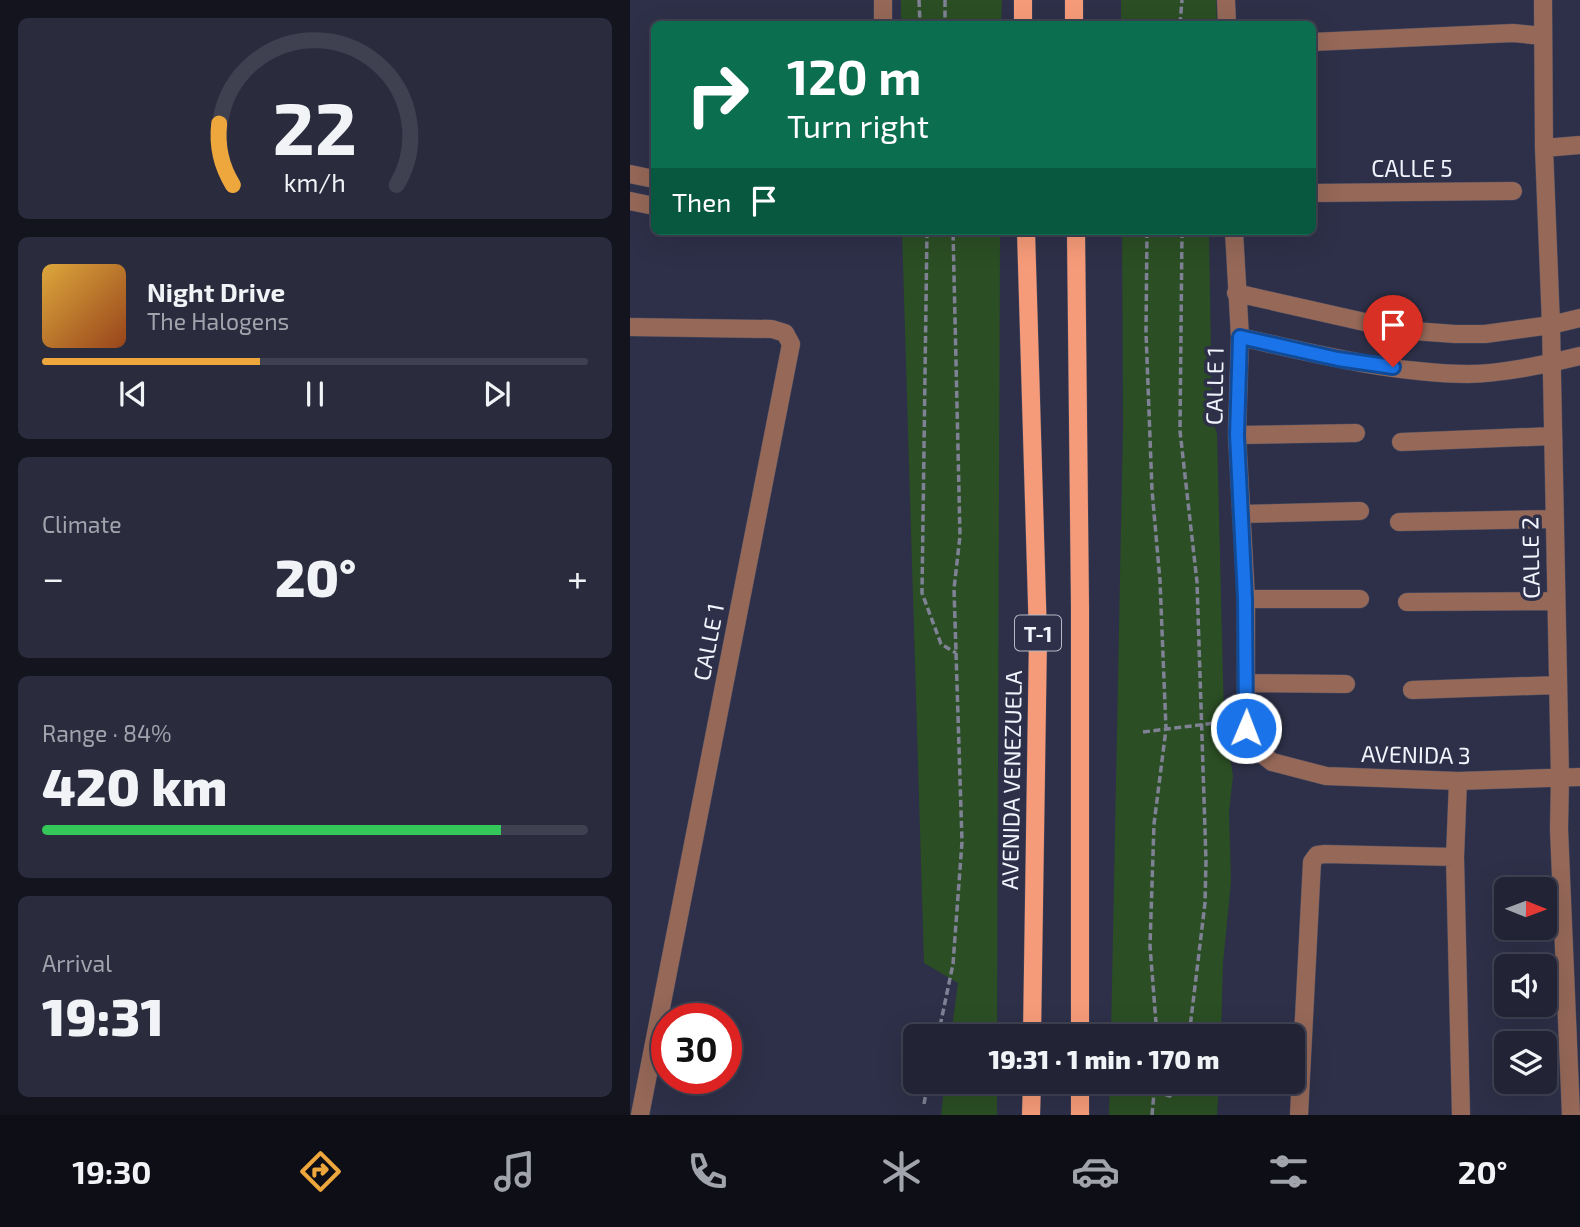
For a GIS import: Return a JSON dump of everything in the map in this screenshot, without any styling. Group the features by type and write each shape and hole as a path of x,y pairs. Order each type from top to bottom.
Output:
{"main road":[{"path":"1023,0 1023,21"},
{"path":"1074,0 1074,21"},
{"name":"AVENIDA VENEZUELA","path":"1026,235 1038,637 1032,1024"},
{"name":"T-1","path":"1076,235 1080,1024"},
{"path":"1031,1115 1032,1094"},
{"path":"1080,1094 1080,1115"}],"street":[{"path":"883,0 883,21"},
{"path":"1226,0 1227,21"},
{"name":"CALLE 2","path":"1543,0 1559,829 1571,1115"},
{"path":"1316,42 1513,33 1544,36"},
{"path":"1544,148 1580,145"},
{"path":"630,174 651,178"},
{"name":"CALLE 5","path":"1316,193 1513,191"},
{"path":"630,201 651,205"},
{"name":"CALLE 1","path":"1234,235 1240,337 1237,435 1245,599 1246,728 1256,751"},
{"path":"1236,293 1400,330 1485,334 1580,318"},
{"name":"CALLE 1","path":"630,327 772,329 785,333 791,344 640,1115"},
{"path":"1240,337 1338,359 1428,372 1471,374 1552,363 1580,356"},
{"path":"1237,435 1356,433"},
{"path":"1401,442 1553,436"},
{"path":"1241,513 1360,511"},
{"path":"1399,522 1553,519"},
{"path":"1245,599 1360,599"},
{"path":"1407,602 1555,601"},
{"path":"1247,683 1346,684"},
{"path":"1412,690 1557,685"},
{"name":"AVENIDA 3","path":"1256,751 1272,762 1326,776 1458,780 1580,777"},
{"path":"1458,780 1455,858 1461,1115"},
{"path":"1299,1115 1312,862 1317,855 1325,854 1455,858"}],"path":[{"path":"919,0 920,21"},
{"path":"944,0 946,21"},
{"path":"1180,21 1182,0"},
{"path":"927,235 922,593 942,644 956,653"},
{"path":"940,1024 953,964 962,842 954,589 960,536 953,235"},
{"path":"1147,235 1146,333 1152,490 1160,582 1166,729 1154,824 1150,946 1156,1024"},
{"path":"1182,235 1180,431 1197,582 1206,875 1190,1024"},
{"path":"1143,732 1223,722"},
{"path":"924,1104 926,1094"},
{"path":"1152,1115 1154,1094"}],"green space":[{"path":"901,0 1002,0 1001,21 901,21"},
{"path":"1121,0 1216,0 1217,21 1121,21"},
{"path":"902,235 1000,235 997,1024 953,1024 958,983 924,963"},
{"path":"1122,235 1209,235 1212,417 1217,434 1224,718 1233,776 1229,812 1231,882 1223,963 1221,1024 1111,1024 1123,425"},
{"path":"944,1094 997,1094 997,1115 941,1115"},
{"path":"1110,1094 1218,1094 1217,1115 1109,1115"}],"route":[{"path":"1246,728 1245,599 1237,435 1240,337 1338,359 1393,367"}]}
